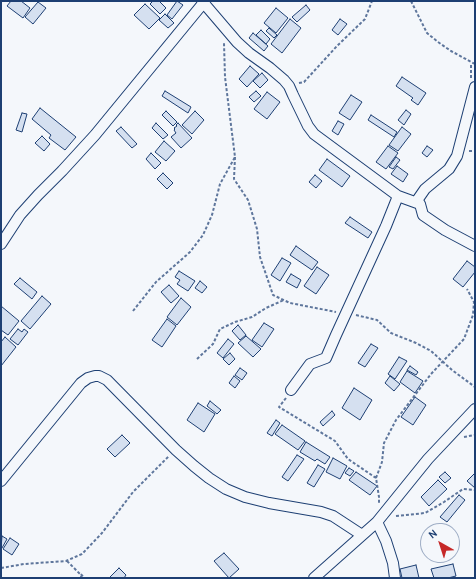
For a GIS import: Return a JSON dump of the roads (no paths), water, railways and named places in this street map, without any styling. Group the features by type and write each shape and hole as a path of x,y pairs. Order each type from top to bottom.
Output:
{"street":[{"path":"1,244 20,215 95,135 204,2 237,42 284,80 289,86 308,126 314,134 398,196 420,204"},
{"path":"475,86 457,156 448,169 424,189 416,202 420,204 423,216 475,246"},
{"path":"291,390 310,364 326,358 386,226 398,196"},
{"path":"1,481 81,383 88,378 95,376 102,377 107,380 176,450 209,478 226,489 245,497 269,503 321,512 333,516 362,535"},
{"path":"314,578 377,522 428,459 475,409"},
{"path":"377,522 386,541 393,564 395,578"}]}
